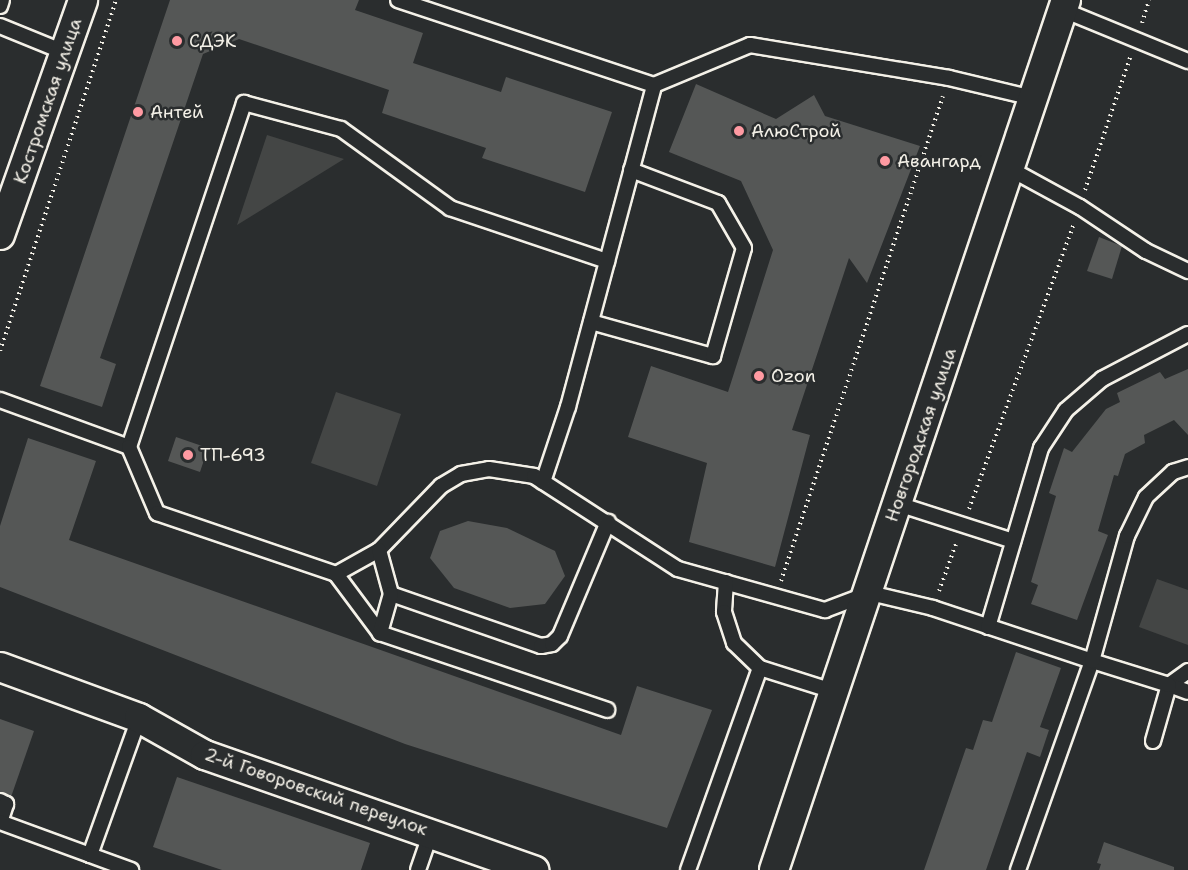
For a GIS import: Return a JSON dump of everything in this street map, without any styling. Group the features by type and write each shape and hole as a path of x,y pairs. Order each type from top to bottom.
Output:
{"street":[{"name":"Костромская улица","path":"0,235 83,0"},
{"name":"Новгородская улица","path":"774,870 1012,170 1064,5"},
{"name":"2-й Говоровский переулок","path":"0,667 140,718 205,755 534,870"}],"lane":[{"path":"0,6 2,0"},
{"path":"398,0 654,85 750,45 949,78 1033,98"},
{"path":"1064,5 1135,42 1188,61"},
{"path":"0,26 66,53"},
{"path":"543,482 591,322 654,85"},
{"path":"607,261 450,208 341,129 244,103 129,447 157,513 336,574 380,633 607,710"},
{"path":"591,322 713,356 744,248 718,203 631,170"},
{"path":"1012,170 1080,207 1146,251 1188,272"},
{"path":"988,627 1041,448 1066,410 1102,379 1188,334"},
{"path":"0,400 129,447"},
{"path":"1018,870 1092,661 1127,536 1146,497 1173,472 1188,467"},
{"path":"336,574 379,550 423,502 460,474 489,470 534,476 678,569 825,610 870,593 933,608 1188,692"},
{"path":"898,504 1013,541"},
{"path":"391,594 541,646 552,644 560,636 608,522"},
{"path":"379,550 391,594 380,633"},
{"path":"726,582 723,612 734,643 760,668 836,692"},
{"path":"688,870 760,668"},
{"path":"1153,741 1169,685 1188,671"},
{"path":"90,855 140,718"},
{"path":"0,801 6,804 0,822 131,870"},
{"path":"418,870 431,833"}],"path":[{"path":"0,351 116,0"},
{"path":"933,608 1080,207 1135,42"},
{"path":"776,597 949,78"}],"shaded area":[{"path":"267,135 344,159 237,225"},
{"path":"336,392 401,414 377,486 311,463"},
{"path":"1157,579 1188,590 1188,645 1139,627"}],"building":[{"path":"170,0 359,0 355,10 423,33 413,63 501,92 506,77 612,112 585,192 482,158 486,148 382,113 389,90 239,39 203,54 100,358 116,364 102,407 40,386"},
{"path":"696,84 776,119 814,95 825,116 920,146 867,283 849,258 792,430 810,435 775,567 689,542 707,463 628,437 651,366 728,392 773,250 741,181 669,152"},
{"path":"1099,237 1122,246 1112,279 1087,271"},
{"path":"1188,369 1188,435 1174,420 1144,435 1145,443 1125,454 1118,476 1114,475 1098,531 1108,535 1077,620 1031,604 1038,585 1031,582 1056,496 1049,493 1064,448 1072,452 1106,409 1120,402 1117,393 1160,372 1165,379"},
{"name":"ТП-693","path":"176,437 208,448 200,472 168,461"},
{"path":"28,438 96,461 69,540 621,735 637,686 712,710 667,828 405,744 0,587 0,526"},
{"path":"468,521 507,528 555,551 565,576 545,604 510,608 454,588 430,558 440,531"},
{"path":"1016,652 1061,668 1040,727 1049,730 1040,757 1027,752 986,870 924,870 966,748 973,750 983,720 992,722"},
{"path":"0,719 34,731 11,797 0,792"},
{"path":"177,777 370,843 361,870 222,870 153,847"},
{"path":"1104,842 1174,867 1174,870 1099,870 1101,864 1097,863"}],"place":[{"name":"СДЭК","path":"177,41"},
{"name":"Антей","path":"138,112"},
{"name":"АлюСтрой","path":"739,131"},
{"name":"Авангард","path":"885,161"},
{"name":"Ozon","path":"759,376"},
{"name":"ТП-693","path":"188,455"}]}
